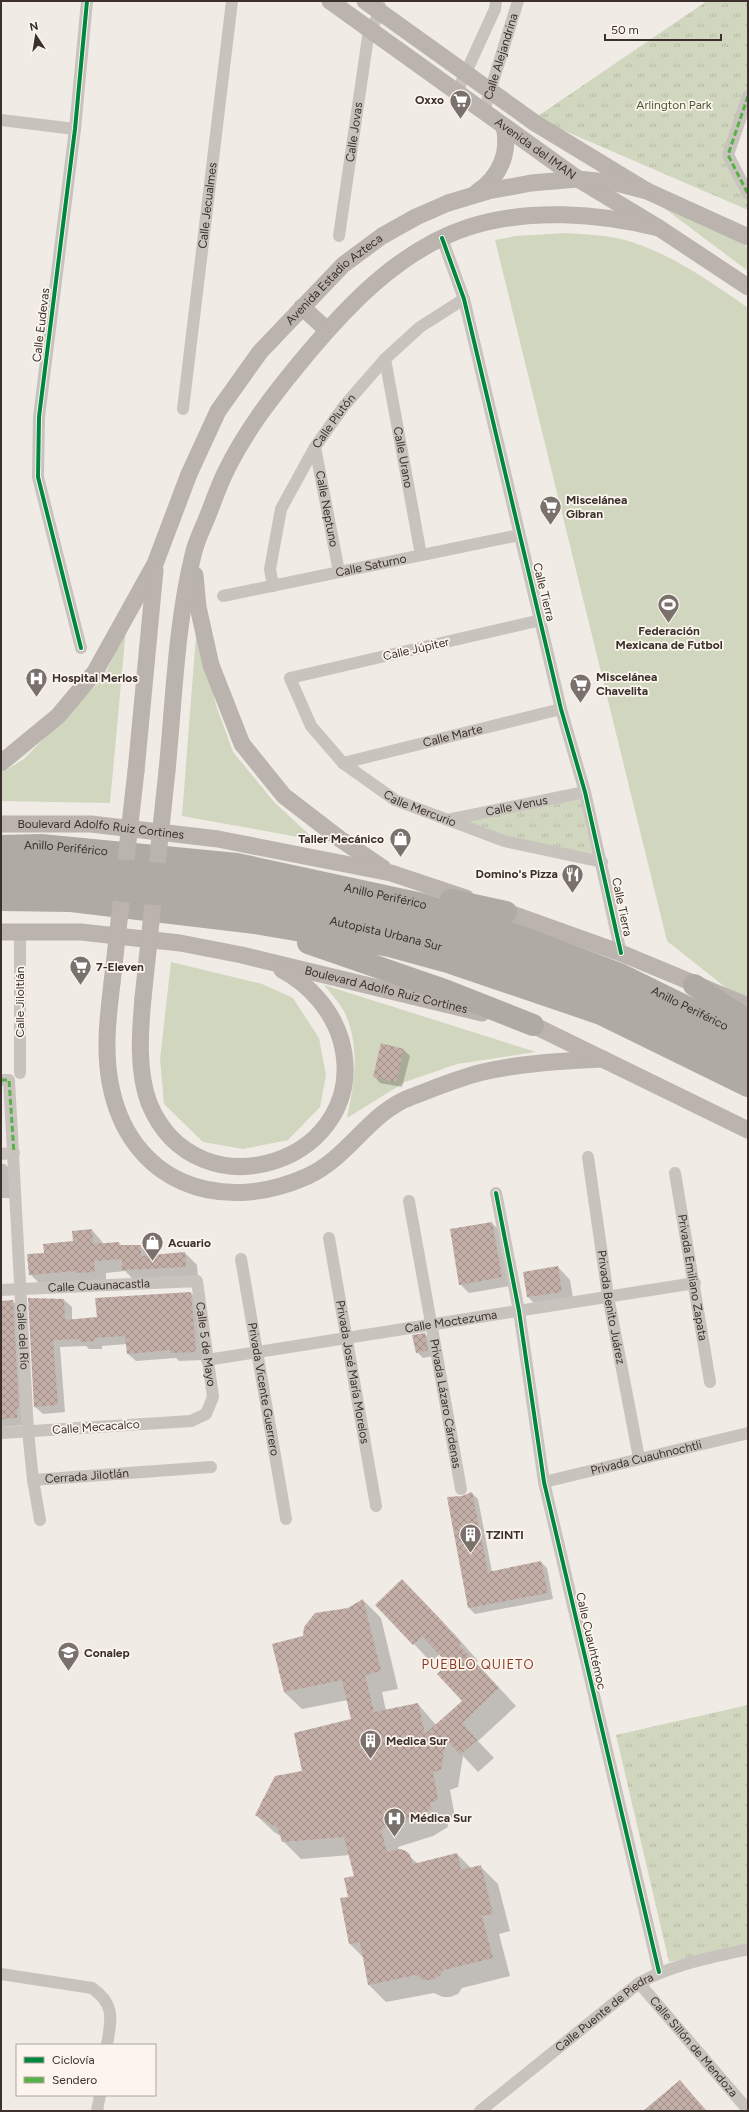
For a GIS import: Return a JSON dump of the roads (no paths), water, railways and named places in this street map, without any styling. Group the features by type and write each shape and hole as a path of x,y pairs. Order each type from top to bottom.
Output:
{"highway":[{"name":"Anillo Periférico","path":"1,846 41,845 237,864 370,892 461,916 620,974 748,1037"},
{"path":"237,864 318,872 506,912"},
{"name":"Autopista Urbana Sur","path":"1,866 100,870 210,881 301,895 396,916 503,948 588,977 715,1032 748,1051"},
{"name":"Autopista Urbana Sur","path":"1,884 81,886 222,901 287,911 392,934 453,950 612,1003 748,1072"},
{"path":"1,900 71,901 255,924 389,946 480,973 601,1014 748,1086"},
{"path":"255,924 447,991 533,1024"},
{"path":"694,985 748,1021"}],"main road":[{"name":"Avenida del IMAN","path":"330,1 578,179 659,228 748,287"},
{"name":"Avenida del IMAN","path":"365,1 380,7 490,92 536,123 647,191 748,237"},
{"path":"472,196 488,185 500,169 506,150 504,126"},
{"name":"Avenida Estadio Azteca","path":"156,564 189,474 218,411 260,352 343,265 382,236 430,210 472,196 531,183 578,179 616,183 647,191"},
{"path":"242,955 273,965 287,973 312,992 331,1017 342,1047 344,1078 335,1108 318,1134 306,1145 279,1161 248,1167 217,1164 188,1150 165,1130 149,1102 145,1087 141,1043 143,998 182,617 193,553 226,471 265,406 327,330 362,295 422,248 468,228 491,222 521,217 553,215 608,218 659,228"},
{"path":"302,307 327,330"},
{"path":"193,553 198,607 212,665 242,744 284,796 340,839 391,873"},
{"path":"1,763 58,716 95,672 156,564"},
{"path":"156,564 136,771 106,1038 110,1082 118,1111 129,1136 150,1161 174,1178 205,1190 234,1194 272,1189 309,1176 335,1160 379,1116 409,1097 450,1082 484,1072 566,1061 604,1059"},
{"name":"Boulevard Adolfo Ruiz Cortines","path":"1,824 91,824 218,839 391,873 621,953 694,985 748,1006"},
{"name":"Boulevard Adolfo Ruiz Cortines","path":"1,932 96,934 180,943 242,955 384,990 533,1024 748,1130"}],"street":[{"name":"Calle Eudevas","path":"81,648 38,477 39,417 75,129 87,1"},
{"name":"Calle Jecualmes","path":"183,409 232,1"},
{"name":"Calle Alejandrina","path":"484,111 518,1"},
{"path":"495,5 514,15"},
{"name":"Calle Alejandrina","path":"457,92 495,5"},
{"path":"369,30 380,7"},
{"name":"Calle Jovas","path":"339,236 369,30"},
{"path":"748,96 728,155 748,194"},
{"path":"1,120 75,129"},
{"name":"Calle Tierra","path":"442,238 464,299 561,709 585,792 602,862 621,953"},
{"name":"Calle Plutón","path":"272,586 270,570 281,509 315,447 344,406 385,359 420,327 464,299"},
{"name":"Calle Urano","path":"385,359 420,555"},
{"name":"Calle Neptuno","path":"315,447 339,572"},
{"name":"Calle Saturno","path":"223,596 519,535"},
{"name":"Calle Júpiter","path":"290,678 541,620"},
{"name":"Calle Mercurio","path":"290,678 311,726 343,763 395,800 504,840 602,862"},
{"name":"Calle Marte","path":"343,763 561,709"},
{"name":"Calle Venus","path":"447,820 585,792"},
{"name":"Calle Jiloltlán","path":"20,932 20,1072"},
{"name":"Calle del Río","path":"1,1080 9,1080 14,1153 18,1289 28,1431 33,1480 40,1520"},
{"path":"1,1154 14,1153"},
{"name":"Privada Benito Juárez","path":"588,1156 608,1296 639,1458"},
{"name":"Privada Emiliano Zapata","path":"675,1173 695,1283 710,1382"},
{"name":"Calle Cuauhtémoc","path":"496,1193 519,1311 544,1482 659,1972"},
{"name":"Privada Lázaro Cárdenas","path":"409,1201 433,1325 461,1489"},
{"name":"Privada José María Morelos","path":"329,1238 376,1506"},
{"name":"Privada Vicente Guerrero","path":"241,1259 259,1351 286,1519"},
{"name":"Calle Cuaunacastla","path":"1,1290 197,1281"},
{"name":"Calle 5 de Mayo","path":"191,1421 206,1414 213,1397 197,1281"},
{"name":"Calle Moctezuma","path":"208,1360 695,1283"},
{"name":"Calle Mecacalco","path":"1,1433 191,1421"},
{"name":"Privada Cuauhnochtli","path":"544,1482 748,1433"},
{"name":"Cerrada Jilotlán","path":"33,1480 211,1467"},
{"name":"Calle Puente de Piedra","path":"480,2111 639,1983 659,1972 683,1963 748,1950"},
{"path":"1,1974 92,1988 104,1997 110,2009 111,2022 107,2044"},
{"name":"Calle Sillón de Mendoza","path":"639,1983 748,2110"},
{"path":"97,2111 100,2096"}],"place":[{"name":"Oxxo","path":"460,120"},
{"name":"Miscelánea Gibran","path":"550,526"},
{"name":"Federación Mexicana de Futbol","path":"669,624"},
{"name":"Hospital Merlos","path":"37,698"},
{"name":"Miscelánea Chavelita","path":"580,704"},
{"name":"Taller Mecánico","path":"400,858"},
{"name":"Domino's Pizza","path":"573,894"},
{"name":"7-Eleven","path":"80,986"},
{"name":"Acuario","path":"152,1262"},
{"name":"TZINTI","path":"471,1554"},
{"name":"Conalep","path":"69,1672"},
{"name":"Medica Sur","path":"371,1760"},
{"name":"Médica Sur","path":"395,1838"}],"district":[{"name":"PUEBLO QUIETO","path":"478,1664"}],"park label":[{"name":"Arlington Park","path":"674,105"}]}
